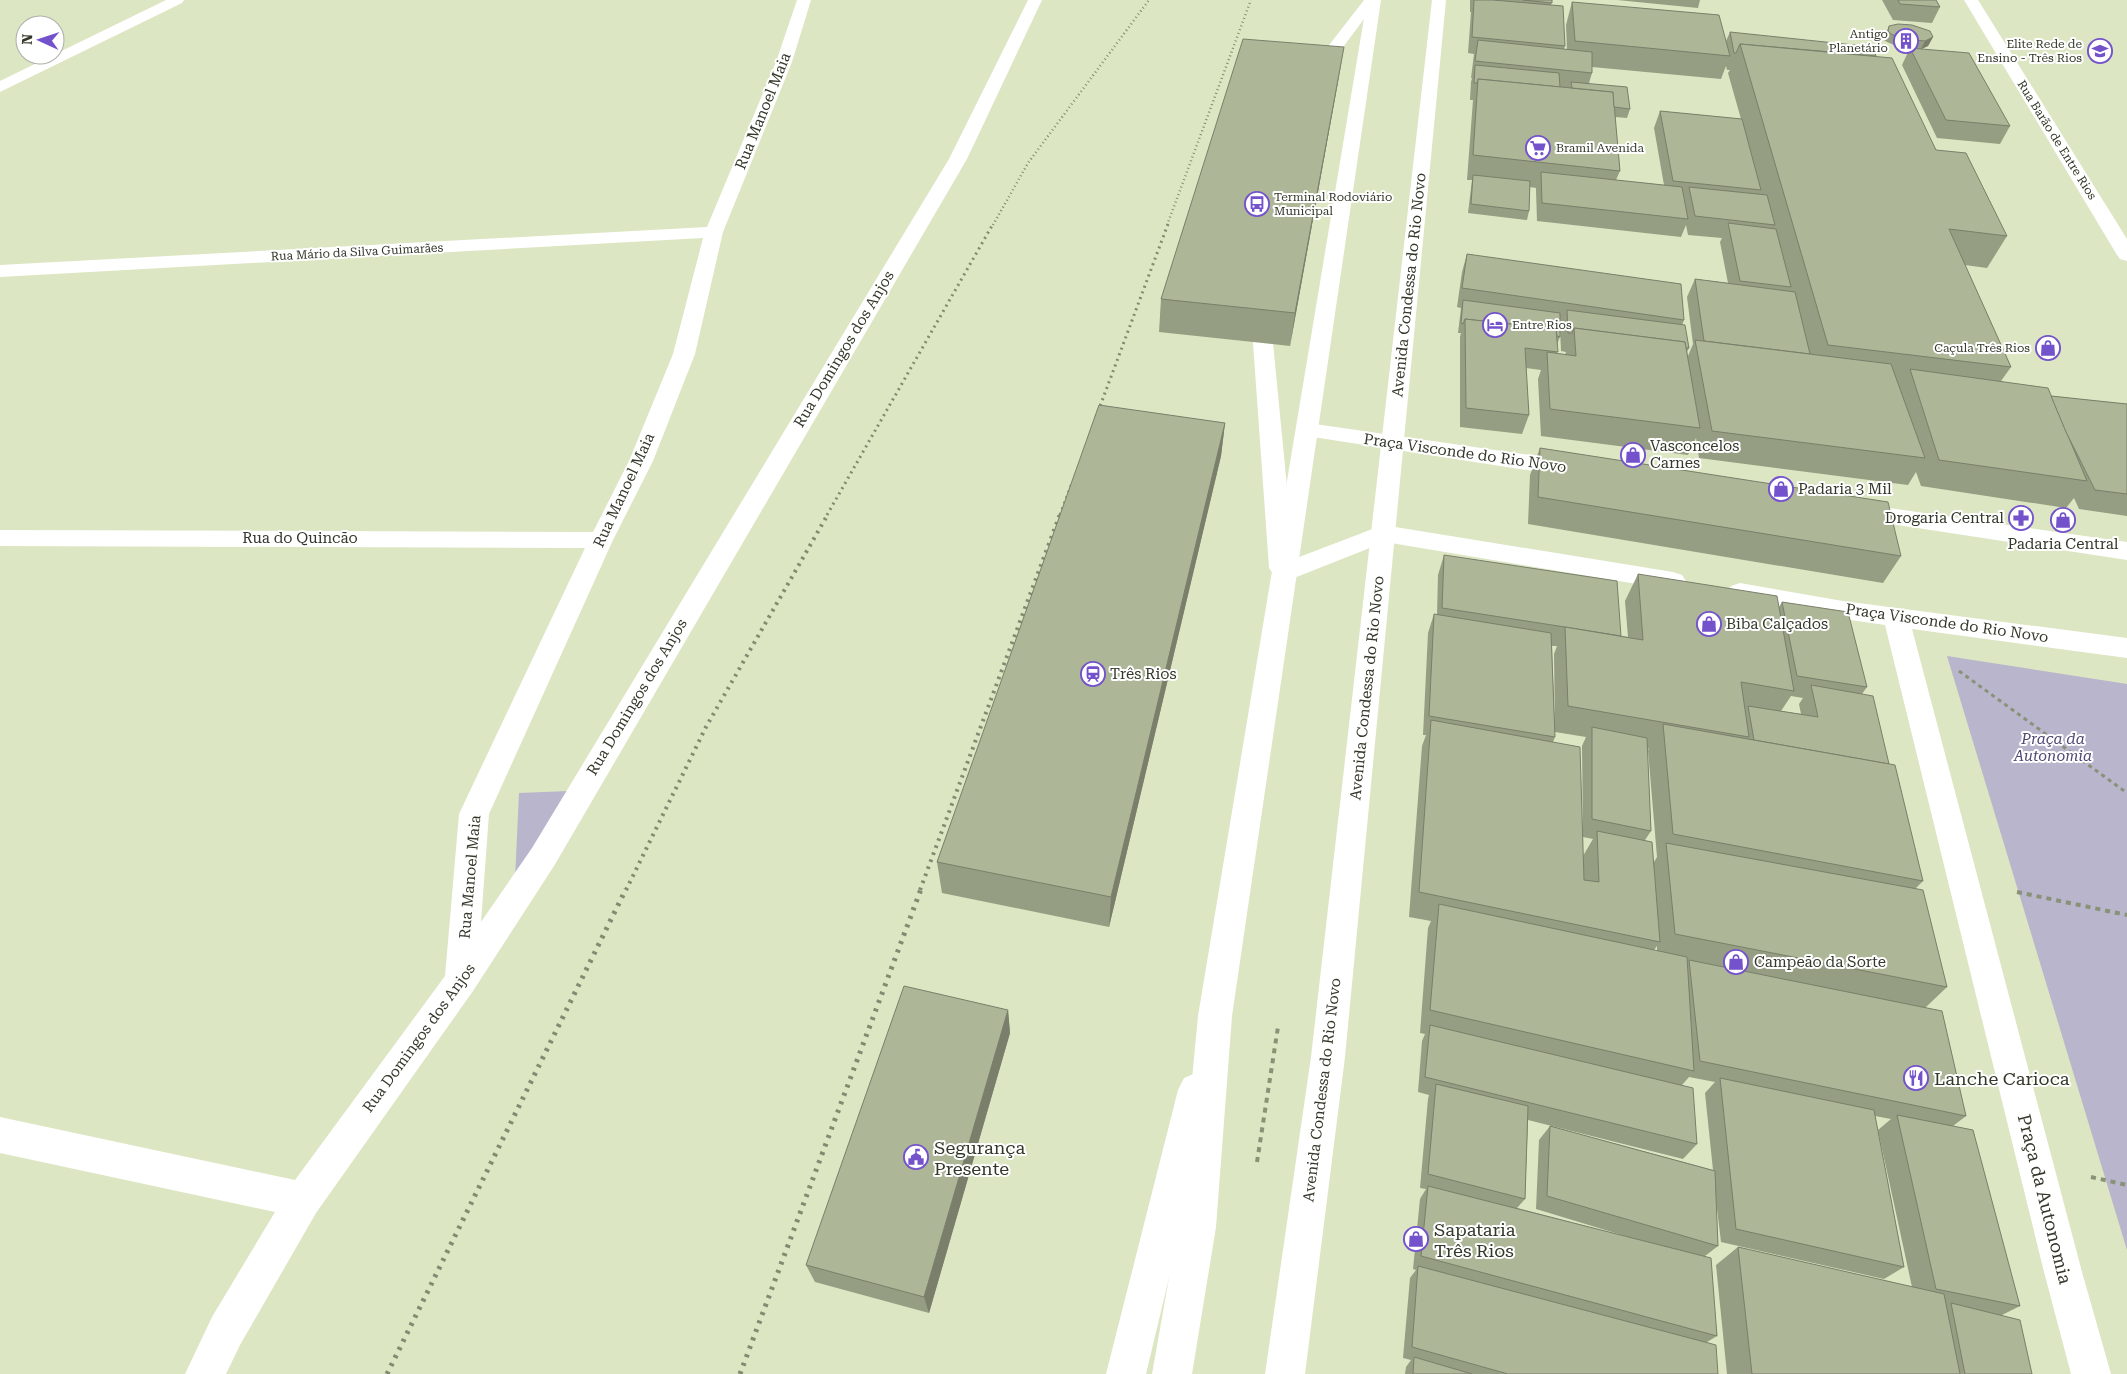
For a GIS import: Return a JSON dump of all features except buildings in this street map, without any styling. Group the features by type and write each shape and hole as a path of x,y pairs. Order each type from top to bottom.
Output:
{"street":[{"path":"0,87 177,0"},
{"name":"Rua Manoel Maia","path":"461,980 474,814 601,540 641,461 684,354 714,232 784,62 804,0"},
{"name":"Rua Domingos dos Anjos","path":"206,1374 226,1331 302,1200 461,980 542,857 958,159 1035,0"},
{"path":"1315,74 1373,0"},
{"path":"1172,1374 1197,1227 1215,1016 1308,430 1373,0"},
{"name":"Avenida Condessa do Rio Novo","path":"1285,1374 1328,1057 1439,0"},
{"name":"Rua Barão de Entre Rios","path":"1971,0 2127,255"},
{"name":"Rua Mário da Silva Guimarães","path":"0,271 714,232"},
{"path":"1263,343 1284,577"},
{"name":"Praça Visconde do Rio Novo","path":"1308,430 1596,473"},
{"path":"1832,508 2127,551"},
{"path":"1284,577 1383,533"},
{"name":"Praça Visconde do Rio Novo","path":"1383,533 1843,610 2127,648"},
{"name":"Rua do Quincão","path":"0,538 601,540"},
{"name":"Praça da Autonomia","path":"1896,616 2063,1272 2091,1374"},
{"path":"1126,1374 1215,1016"},
{"path":"0,1135 302,1200"}],"path":[{"path":"1951,666 2127,793"},
{"path":"2008,890 2127,915"},
{"path":"2085,1176 2127,1185"}],"green space":[{"name":"Praça da Autonomia","path":"1947,656 2127,684 2127,1250"},
{"path":"569,791 515,880 519,793"}],"railway":[{"path":"993,225 1028,163 1149,0"},
{"path":"1167,225 1251,0"},
{"path":"827,515 993,224"},
{"path":"1096,417 1168,224"},
{"path":"1060,515 1072,483"},
{"path":"626,890 706,727 828,514"},
{"path":"920,890 1060,514"},
{"path":"387,1374 626,889"},
{"path":"740,1374 921,889"}],"place":[{"name":"Antigo Planetário","path":"1906,41"},
{"name":"Elite Rede de Ensino - Três Rios","path":"2100,51"},
{"name":"Bramil Avenida","path":"1538,148"},
{"name":"Terminal Rodoviário Municipal","path":"1257,204"},
{"name":"Entre Rios","path":"1495,325"},
{"name":"Caçula Três Rios","path":"2048,348"},
{"name":"Vasconcelos Carnes","path":"1633,455"},
{"name":"Padaria 3 Mil","path":"1781,489"},
{"name":"Drogaria Central","path":"2021,518"},
{"name":"Padaria Central","path":"2063,520"},
{"name":"Biba Calçados","path":"1709,624"},
{"name":"Três Rios","path":"1093,674"},
{"name":"Campeão da Sorte","path":"1736,962"},
{"name":"Lanche Carioca","path":"1916,1078"},
{"name":"Segurança Presente","path":"916,1157"},
{"name":"Sapataria Três Rios","path":"1416,1239"}]}
